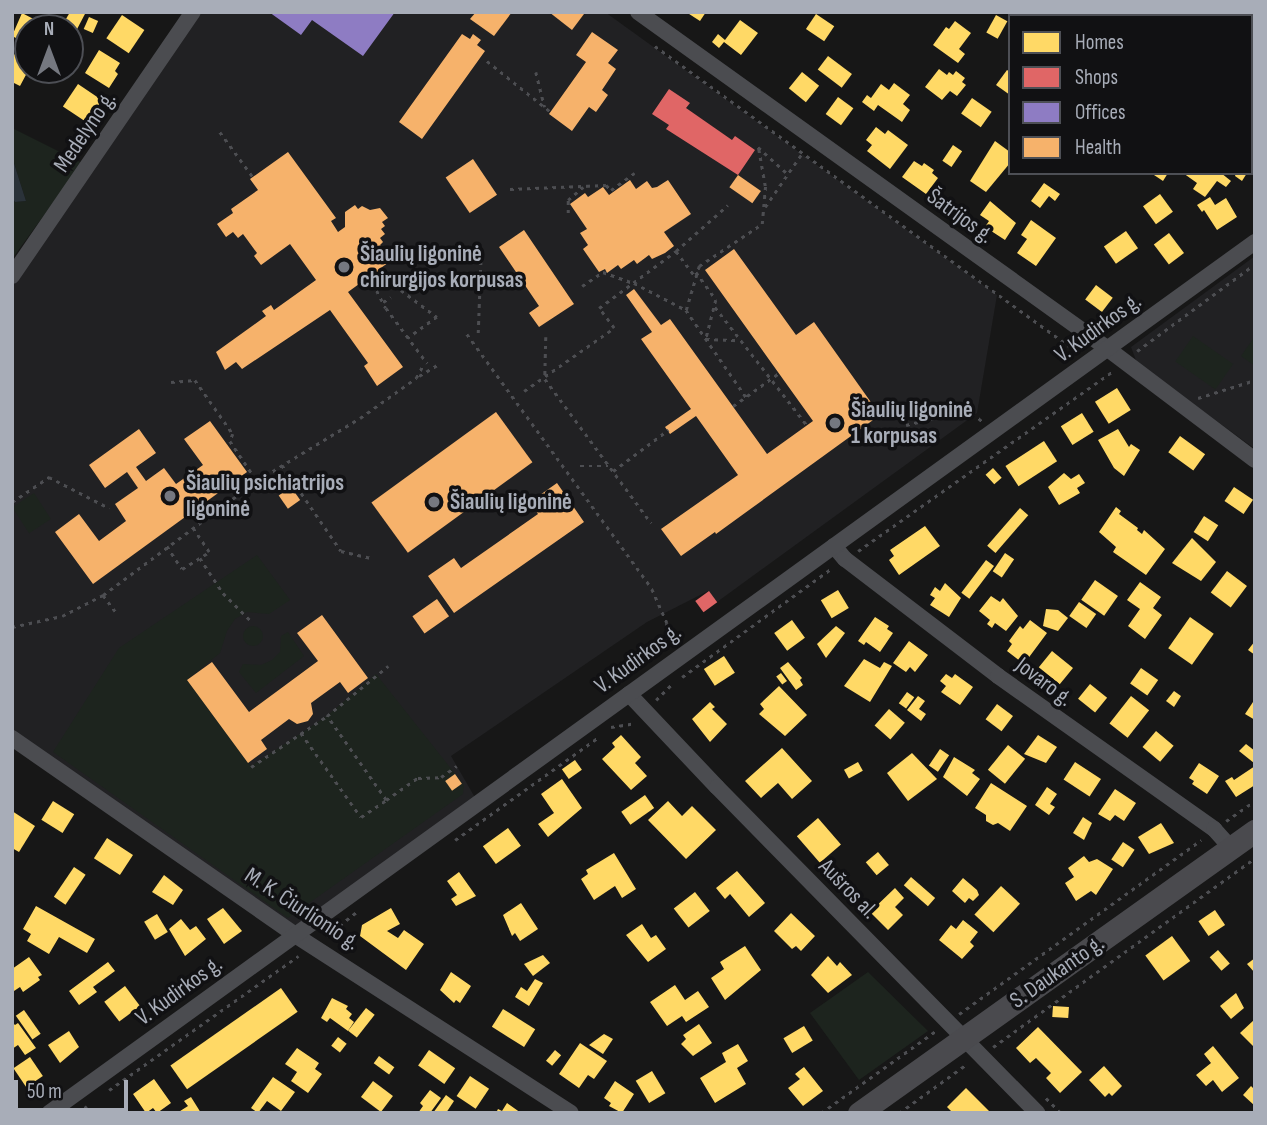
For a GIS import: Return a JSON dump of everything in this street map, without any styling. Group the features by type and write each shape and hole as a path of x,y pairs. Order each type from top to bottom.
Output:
{"main road":[{"name":"S. Daukanto g.","path":"859,1113 955,1030 1255,831"}],"street":[{"name":"Medelyno g.","path":"12,276 193,12"},
{"name":"Šatrijos g.","path":"638,12 1108,349 1255,460"},
{"name":"V. Kudirkos g.","path":"48,1113 629,694 840,553 991,432 1255,242"},
{"name":"Jovaro g.","path":"840,553 1054,719 1214,830 1231,848"},
{"name":"Aušros al.","path":"629,694 1037,1113"},
{"name":"M. K. Čiurlionio g.","path":"12,738 295,935 571,1113"}],"path":[{"path":"655,46 1063,339 1089,363"},
{"path":"487,61 551,112"},
{"path":"536,72 545,107"},
{"path":"220,132 253,177"},
{"path":"763,209 789,175 811,137"},
{"path":"686,310 699,267 762,225 765,186 758,147 789,175"},
{"path":"510,189 606,186 611,190 634,173"},
{"path":"568,213 568,200 583,187"},
{"path":"599,308 676,251 728,205"},
{"path":"676,251 716,300 706,339"},
{"path":"478,333 481,252"},
{"path":"449,845 613,726 633,725 668,687 840,553 1123,361 1255,264"},
{"path":"582,286 603,272 634,283 686,310 746,397"},
{"path":"373,284 427,363"},
{"path":"401,290 437,317 408,338"},
{"path":"383,302 391,297"},
{"path":"524,391 545,379 614,328 595,303"},
{"path":"715,307 807,425"},
{"path":"467,334 652,589 667,623 667,639 654,650"},
{"path":"546,337 545,379 651,523"},
{"path":"706,339 740,340"},
{"path":"12,627 62,615 103,594 257,481 360,418 437,365"},
{"path":"416,378 422,367"},
{"path":"733,407 779,373"},
{"path":"171,382 195,380 233,434 230,441 257,481"},
{"path":"1178,404 1255,380"},
{"path":"906,425 958,412 972,413 991,432"},
{"path":"613,471 668,430"},
{"path":"282,465 341,551 372,558"},
{"path":"580,466 609,466"},
{"path":"12,502 49,477 108,508"},
{"path":"167,546 182,569 209,552 192,527"},
{"path":"200,558 223,593 250,620"},
{"path":"103,594 116,612"},
{"path":"251,767 327,716 388,666"},
{"path":"327,716 386,800"},
{"path":"302,733 361,817 418,778 441,776 457,766"},
{"path":"821,1113 955,1030 1255,801"},
{"path":"995,1046 1255,859"},
{"path":"99,1098 313,946 366,905"},
{"path":"899,1113 957,1071"},
{"path":"78,1113 89,1105"}],"shaded area":[{"name":"Šiaulių ligoninė","path":"193,12 605,12 997,295 977,413 717,602 708,591 647,622 451,756 477,801 295,935 12,738 12,276"},
{"path":"12,128 82,163 12,259 12,198 15,202 26,201 12,157"},
{"path":"12,157 26,201 15,202 12,198"},
{"path":"1255,256 1255,449 1137,363 1131,347"},
{"path":"1193,336 1233,364 1215,389 1175,361"},
{"path":"1255,336 1255,366 1241,356"},
{"path":"34,493 51,519 29,533 12,507"},
{"path":"257,555 290,600 269,614 247,612 235,619 227,631 220,653 187,680 251,766 327,716 376,674 464,785 463,794 288,918 53,752 119,648"},
{"path":"253,626 260,629 263,636 260,643 253,646 246,643 243,636 246,629"},
{"path":"288,632 304,656 256,693 239,672 243,664 261,665 272,660 280,652 281,636"},
{"path":"868,972 928,1031 859,1080 810,1013"}],"building: Homes":[{"path":"70,12 86,12 84,16 69,14"},
{"path":"686,12 706,12 700,21"},
{"path":"816,14 834,26 824,41 806,29"},
{"path":"122,15 144,30 129,53 106,38"},
{"path":"996,15 1007,21 998,39 986,32"},
{"path":"89,17 98,21 93,33 84,29"},
{"path":"740,20 758,33 741,55 724,42 719,48 712,42 718,34 725,40"},
{"path":"955,21 971,33 959,49 965,54 958,63 933,45 946,27 949,29"},
{"path":"99,50 120,63 115,71 118,74 109,88 85,73"},
{"path":"12,53 14,83 12,82"},
{"path":"828,56 852,74 842,88 818,70"},
{"path":"939,69 947,75 949,72 953,75 956,71 965,78 962,82 966,85 957,96 950,91 942,100 925,87"},
{"path":"1007,70 1008,71 1008,94 996,85"},
{"path":"802,72 819,86 806,102 789,88"},
{"path":"894,83 910,95 903,104 910,110 902,122 878,105 874,111 862,102 867,95 871,98 881,84 889,90"},
{"path":"78,84 102,100 87,123 63,106"},
{"path":"838,97 853,108 841,125 826,114"},
{"path":"972,98 992,112 981,127 961,114"},
{"path":"876,127 885,134 888,130 908,145 890,169 867,151 872,145 866,140"},
{"path":"995,141 1008,151 1008,165 986,192 970,181"},
{"path":"953,145 962,151 951,167 942,161"},
{"path":"914,161 922,166 924,163 934,170 932,173 938,178 926,194 902,177"},
{"path":"1154,175 1167,175 1163,181"},
{"path":"1186,175 1224,175 1231,181 1226,187 1217,181 1205,197 1193,189 1197,183"},
{"path":"1235,175 1246,175 1242,181"},
{"path":"1044,183 1060,194 1055,201 1049,196 1040,208 1031,201"},
{"path":"1160,194 1173,212 1156,224 1143,206"},
{"path":"1210,197 1215,205 1226,198 1237,217 1217,230 1204,210 1202,212 1197,205"},
{"path":"990,201 1016,223 1005,240 985,227 989,221 980,215"},
{"path":"1031,220 1056,238 1036,266 1017,253 1027,239 1021,235"},
{"path":"1126,231 1138,248 1116,264 1104,246"},
{"path":"1169,233 1184,253 1169,264 1154,244"},
{"path":"1096,285 1113,298 1102,312 1085,299"},
{"path":"1117,388 1131,410 1109,424 1095,402"},
{"path":"1082,413 1094,432 1072,445 1061,426"},
{"path":"1118,429 1129,447 1131,444 1140,450 1124,476 1114,468 1098,440"},
{"path":"1180,436 1205,454 1193,470 1168,452"},
{"path":"1044,441 1057,461 1018,486 1005,466"},
{"path":"993,468 1002,478 994,484 986,475"},
{"path":"1064,473 1071,479 1079,474 1085,483 1077,488 1080,493 1059,505 1048,487"},
{"path":"1234,487 1253,500 1244,514 1224,501"},
{"path":"1116,507 1121,511 1119,514 1138,528 1137,530 1142,534 1144,530 1165,549 1146,575 1113,552 1116,547 1099,532"},
{"path":"1020,508 1028,515 995,553 987,546"},
{"path":"1204,516 1218,525 1208,541 1194,532"},
{"path":"925,526 940,546 899,575 889,560 894,556 890,550"},
{"path":"1192,538 1216,562 1201,581 1172,563"},
{"path":"1005,553 1014,559 1002,577 993,571"},
{"path":"986,560 994,566 969,599 961,593"},
{"path":"1227,571 1247,586 1231,608 1211,593"},
{"path":"1095,580 1118,596 1104,616 1081,600"},
{"path":"1140,582 1161,597 1153,608 1162,615 1145,639 1128,626 1140,609 1127,600"},
{"path":"945,583 961,598 949,617 930,605 935,598 930,595 935,587 940,591"},
{"path":"838,590 849,608 832,618 821,600"},
{"path":"991,596 1000,602 1003,598 1018,616 1006,631 995,623 992,628 987,624 990,620 979,611"},
{"path":"1079,602 1096,614 1086,628 1069,616"},
{"path":"1046,609 1058,610 1068,618 1058,631 1043,626"},
{"path":"875,617 889,626 887,629 893,633 880,652 866,642 864,645 858,641"},
{"path":"1190,617 1214,634 1192,665 1168,648"},
{"path":"792,620 805,638 787,651 774,633"},
{"path":"1030,620 1047,633 1024,664 1007,651 1012,644 1009,641 1020,626 1023,629"},
{"path":"836,626 845,633 826,658 817,644"},
{"path":"909,641 928,655 915,672 910,667 906,672 893,663"},
{"path":"1255,641 1255,655 1248,650"},
{"path":"1052,651 1073,668 1060,684 1039,667"},
{"path":"724,656 735,673 715,686 704,669"},
{"path":"864,659 880,668 884,662 892,666 870,702 844,686"},
{"path":"788,662 802,678 800,680 803,685 796,690 780,668"},
{"path":"1141,668 1158,680 1147,696 1130,684"},
{"path":"781,673 787,681 782,685 776,677"},
{"path":"946,674 952,678 955,674 973,687 960,705 941,692 946,686 940,681"},
{"path":"1090,684 1107,698 1095,713 1078,699"},
{"path":"779,686 807,715 785,736 759,714 764,709 760,704"},
{"path":"1174,691 1181,696 1174,707 1166,701"},
{"path":"907,692 914,697 906,709 899,703"},
{"path":"918,696 925,701 919,709 926,714 921,721 907,710"},
{"path":"1131,696 1149,710 1128,738 1109,724"},
{"path":"1255,699 1255,720 1245,714"},
{"path":"710,702 715,707 712,709 727,724 710,742 692,719"},
{"path":"997,704 1013,716 1002,731 986,719"},
{"path":"889,709 905,723 890,739 875,726"},
{"path":"1156,731 1174,746 1160,762 1143,747"},
{"path":"621,735 641,757 635,763 647,776 631,790 602,759 615,747 612,743"},
{"path":"1038,735 1057,747 1046,763 1024,754"},
{"path":"1246,744 1255,751 1254,763 1239,751"},
{"path":"1008,745 1025,759 1005,784 988,770"},
{"path":"782,748 812,781 792,799 778,783 761,798 745,781"},
{"path":"940,749 949,755 938,772 929,766"},
{"path":"912,753 937,779 908,801 887,773"},
{"path":"954,757 975,770 972,773 980,779 967,796 943,777"},
{"path":"575,760 582,770 569,779 562,769"},
{"path":"858,762 863,771 849,779 844,770"},
{"path":"1075,762 1101,779 1090,796 1064,780"},
{"path":"1199,763 1219,776 1207,794 1192,784 1194,781 1189,778"},
{"path":"1255,766 1255,785 1236,797 1225,781 1232,777 1234,780"},
{"path":"562,779 582,808 548,837 538,824 554,813 541,794"},
{"path":"991,783 1027,806 1010,831 998,823 993,825 986,821 986,815 975,808"},
{"path":"1047,787 1057,794 1050,804 1055,807 1049,815 1035,805"},
{"path":"1115,789 1136,803 1124,821 1115,815 1110,821 1098,814"},
{"path":"645,795 654,808 630,825 621,812"},
{"path":"53,801 74,814 63,833 41,820"},
{"path":"668,801 682,816 692,806 716,830 686,859 648,820"},
{"path":"12,811 35,826 19,852 12,848"},
{"path":"1083,817 1092,823 1084,840 1073,833"},
{"path":"818,818 841,844 820,863 797,836"},
{"path":"1161,823 1174,843 1149,854 1138,837"},
{"path":"508,828 521,846 496,864 483,846"},
{"path":"107,838 133,855 120,875 94,858"},
{"path":"1123,842 1135,850 1123,867 1111,859"},
{"path":"878,852 889,865 877,875 866,862"},
{"path":"614,853 636,889 622,898 615,886 594,900 581,879 588,874 586,870"},
{"path":"1084,856 1089,862 1097,859 1113,869 1096,895 1091,891 1076,901 1065,883 1074,877 1068,868"},
{"path":"74,867 86,875 65,905 54,897"},
{"path":"737,871 765,903 749,917 730,894 725,899 716,888"},
{"path":"459,872 476,896 456,906 451,899 457,895 447,881"},
{"path":"164,875 183,890 173,905 152,892"},
{"path":"911,877 935,898 928,906 904,885"},
{"path":"963,878 979,895 973,901 969,898 965,903 952,891"},
{"path":"1001,886 1020,904 993,932 974,915"},
{"path":"895,888 904,898 895,907 903,915 888,930 870,912"},
{"path":"695,892 710,911 688,928 674,909"},
{"path":"521,903 538,929 520,941 515,933 512,936 503,915"},
{"path":"36,906 95,939 87,953 59,937 49,954 27,941 31,934 23,929"},
{"path":"223,908 242,931 224,944 207,919"},
{"path":"391,908 400,924 387,931 398,938 404,930 424,944 406,970 360,936 362,925"},
{"path":"1215,910 1225,925 1208,936 1198,921"},
{"path":"791,913 815,936 801,951 796,946 792,949 774,931"},
{"path":"157,914 168,932 155,940 144,922"},
{"path":"181,919 190,930 196,926 206,939 185,956 169,929"},
{"path":"963,920 978,932 970,942 974,946 962,959 939,940 951,925 956,929"},
{"path":"642,924 651,938 656,935 666,949 648,962 626,935"},
{"path":"1172,936 1190,961 1164,980 1145,955"},
{"path":"745,946 761,970 725,1000 711,978 724,969 720,962"},
{"path":"1218,950 1230,964 1222,971 1210,957"},
{"path":"543,955 550,963 533,976 524,964"},
{"path":"828,956 837,966 840,962 852,975 828,993 811,975"},
{"path":"29,957 42,975 38,977 40,980 23,992 20,987 14,991 12,969"},
{"path":"1255,958 1255,973 1247,964"},
{"path":"108,962 115,971 93,987 97,992 79,1005 69,991"},
{"path":"451,972 471,986 460,1003 456,1000 454,1003 440,990"},
{"path":"535,979 543,983 529,1006 515,997 521,987 527,991"},
{"path":"675,985 685,1000 698,991 709,1007 686,1022 682,1016 667,1026 650,1002"},
{"path":"125,986 140,1006 119,1022 104,1002"},
{"path":"281,988 298,1012 187,1089 170,1065"},
{"path":"1236,993 1244,1008 1231,1019 1220,1006"},
{"path":"332,998 348,1006 346,1009 352,1014 349,1018 354,1022 348,1031 330,1018 327,1022 321,1018"},
{"path":"1053,1006 1069,1007 1068,1018 1052,1017"},
{"path":"366,1008 375,1015 357,1038 348,1031"},
{"path":"503,1009 535,1029 524,1047 492,1027"},
{"path":"24,1010 41,1034 32,1039 16,1016"},
{"path":"1255,1019 1255,1048 1240,1033"},
{"path":"12,1022 15,1025 18,1023 36,1048 25,1055 18,1045 12,1049"},
{"path":"699,1024 712,1043 693,1056 681,1044 686,1039 683,1035"},
{"path":"804,1026 813,1041 792,1053 783,1038"},
{"path":"1038,1027 1082,1072 1060,1093 1046,1078 1051,1073 1036,1058 1030,1063 1016,1048"},
{"path":"69,1031 79,1047 60,1063 48,1045"},
{"path":"604,1034 613,1039 603,1054 589,1045"},
{"path":"338,1037 347,1044 340,1052 331,1046"},
{"path":"580,1043 607,1061 594,1079 588,1075 579,1088 559,1074"},
{"path":"738,1044 748,1061 737,1068 746,1084 715,1103 700,1078 726,1062 722,1053"},
{"path":"1213,1046 1239,1078 1222,1092 1213,1080 1206,1086 1196,1075 1211,1063 1204,1054"},
{"path":"297,1048 319,1063 315,1069 322,1074 308,1093 291,1081 297,1072 285,1064"},
{"path":"429,1050 455,1068 444,1084 418,1066"},
{"path":"555,1050 561,1055 552,1066 546,1061"},
{"path":"379,1056 394,1067 389,1074 374,1063"},
{"path":"30,1057 43,1076 26,1087 13,1068"},
{"path":"1104,1066 1122,1086 1112,1096 1109,1093 1105,1097 1089,1080"},
{"path":"804,1067 823,1091 803,1106 788,1088 800,1079 795,1074"},
{"path":"652,1071 665,1093 649,1103 636,1081"},
{"path":"470,1076 489,1089 476,1109 457,1096"},
{"path":"273,1077 295,1092 281,1111 267,1101 258,1113 251,1108"},
{"path":"154,1079 171,1103 157,1113 153,1108 146,1113 133,1094"},
{"path":"373,1081 393,1096 381,1112 361,1097"},
{"path":"615,1081 634,1094 622,1113 609,1106 611,1103 604,1098"},
{"path":"1251,1086 1255,1090 1255,1106 1243,1095"},
{"path":"966,1088 991,1113 953,1113 947,1107"},
{"path":"430,1090 441,1098 430,1113 418,1113 423,1106 420,1103"},
{"path":"446,1095 454,1101 446,1113 433,1113"},
{"path":"191,1097 201,1113 177,1113 188,1106 184,1101"},
{"path":"507,1103 521,1113 496,1113 498,1109 502,1111"}],"building: Shops":[{"path":"669,89 690,103 686,108 732,140 735,136 755,150 738,175 666,129 669,125 652,114"},
{"path":"709,591 717,602 703,612 695,601"}],"building: Offices":[{"path":"269,12 395,12 363,56 312,20 301,35"}],"building: Health":[{"path":"476,12 512,12 494,36 470,19"},
{"path":"549,12 581,12 584,14 572,30"},
{"path":"592,32 618,50 608,63 616,69 602,90 608,95 596,112 589,107 572,131 549,114 586,62 576,55"},
{"path":"462,34 470,39 473,34 481,40 477,45 485,51 422,139 399,122"},
{"name":"Šiaulių ligoninė chirurgijos korpusas","path":"288,152 336,218 331,221 338,232 345,227 345,212 355,205 358,209 362,206 370,210 380,208 388,218 382,222 385,226 381,229 385,234 380,238 383,242 380,245 392,260 378,270 382,277 371,285 366,279 348,292 403,367 377,386 364,366 368,363 330,310 242,369 236,362 225,370 216,352 266,316 262,311 271,305 274,310 316,280 290,244 261,265 254,256 257,253 243,234 238,238 233,232 226,237 217,224 233,213 231,209 258,190 250,179"},
{"path":"473,159 497,195 470,213 446,177"},
{"path":"738,175 761,191 752,203 729,187"},
{"path":"630,180 636,189 647,181 652,188 668,180 691,214 664,232 674,246 665,253 652,259 649,255 637,264 634,260 621,269 618,265 607,273 605,269 599,272 583,249 588,245 580,233 587,229 570,204 585,193 588,197 603,187 609,195"},
{"path":"524,230 574,304 539,327 529,313 539,306 499,247"},
{"name":"Šiaulių ligoninė 1 korpusas","path":"734,249 796,335 814,322 880,415 716,534 715,532 681,556 661,529 738,475 696,416 670,434 665,427 691,409 641,339 652,332 626,295 634,289 661,325 670,319 767,454 813,421 705,270"},
{"path":"496,412 532,462 408,553 371,503"},
{"name":"Šiaulių psichiatrijos ligoninė","path":"210,421 247,472 93,584 55,532 79,514 99,541 126,521 115,504 138,488 127,472 105,488 89,465 139,429 156,453 136,467 146,481 164,468 176,484 203,465 184,439"},
{"path":"557,483 584,522 454,613 428,576 454,558 461,568 538,514 530,502"},
{"path":"291,487 300,500 288,509 279,496"},
{"path":"437,599 449,616 424,633 412,616"},
{"path":"322,615 368,678 348,693 340,682 311,703 313,714 308,721 297,724 289,719 261,740 267,749 248,763 187,680 212,662 249,712 318,661 297,633"},
{"path":"455,774 462,784 452,791 445,781"}],"place":[{"name":"Šiaulių ligoninė chirurgijos korpusas","path":"344,267"},
{"name":"Šiaulių ligoninė 1 korpusas","path":"835,423"},
{"name":"Šiaulių psichiatrijos ligoninė","path":"170,496"},
{"name":"Šiaulių ligoninė","path":"434,502"}]}
